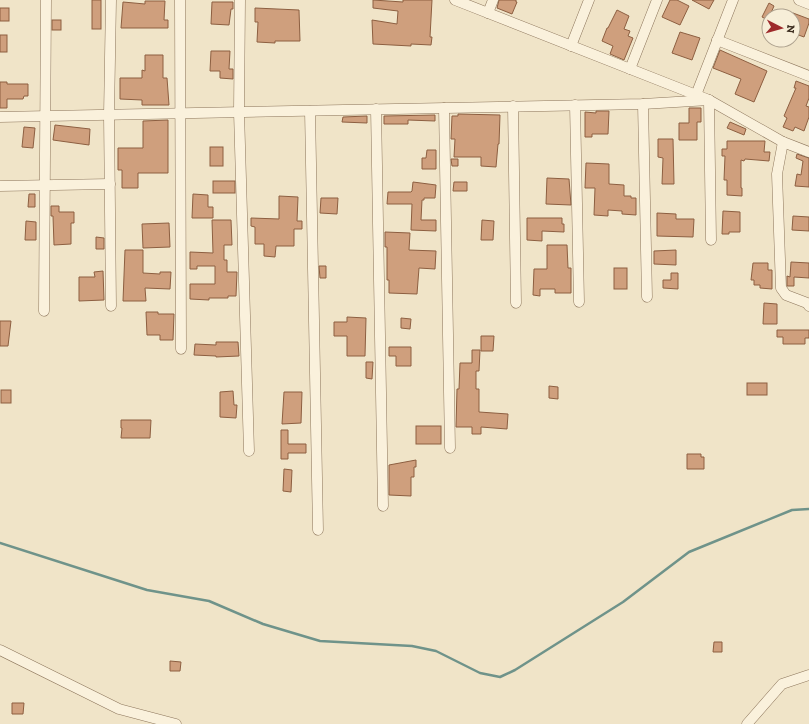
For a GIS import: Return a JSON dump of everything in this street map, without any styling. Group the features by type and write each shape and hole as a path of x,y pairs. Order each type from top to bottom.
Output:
{"street":[{"path":"44,312 46,0"},
{"path":"111,0 109,115 111,306"},
{"path":"180,0 181,349"},
{"path":"240,0 239,112 249,452"},
{"path":"455,0 709,100 784,142 809,152"},
{"path":"488,13 493,0"},
{"path":"571,46 589,0"},
{"path":"630,69 657,0"},
{"path":"696,95 732,0"},
{"path":"799,0 809,4"},
{"path":"717,40 809,76"},
{"path":"0,117 643,104 709,100"},
{"path":"709,100 711,240"},
{"path":"643,104 647,297"},
{"path":"575,105 579,302"},
{"path":"512,106 516,303"},
{"path":"444,108 450,448"},
{"path":"376,109 383,506"},
{"path":"310,110 318,530"},
{"path":"784,142 777,174 781,288 786,296 807,303 809,306"},
{"path":"0,186 110,184"},
{"path":"0,650 119,709 176,724"},
{"path":"747,724 782,684 809,675"}],"building":[{"path":"92,0 101,0 101,29 92,29"},
{"path":"373,0 403,2 403,0 432,0 431,45 411,44 411,46 373,44 372,20 397,24 398,11 373,8"},
{"path":"499,0 516,0 517,2 512,14 497,8"},
{"path":"670,0 677,0 689,6 680,25 662,17"},
{"path":"692,0 714,0 709,9"},
{"path":"145,1 165,1 164,20 168,20 168,28 121,28 123,2 145,4"},
{"path":"212,2 233,2 229,25 211,24"},
{"path":"769,3 774,6 773,8 766,8"},
{"path":"0,8 9,8 9,21 0,21"},
{"path":"255,8 299,10 300,41 275,41 275,43 257,42 258,22 255,22"},
{"path":"617,10 629,16 624,29 630,31 628,36 633,38 624,60 610,54 613,46 602,41"},
{"path":"801,16 809,19 804,37 801,36"},
{"path":"52,20 61,20 61,30 52,30"},
{"path":"680,32 700,38 692,60 672,53"},
{"path":"0,35 7,35 7,52 0,52"},
{"path":"720,50 767,71 754,102 735,94 741,79 713,68"},
{"path":"211,51 230,51 229,69 233,69 233,79 220,78 220,71 210,71"},
{"path":"145,55 163,55 163,78 167,78 169,105 142,105 142,100 120,99 120,78 142,78 142,70 145,71"},
{"path":"796,81 809,86 809,98 806,106 809,107 809,117 804,131 795,127 793,131 783,127 787,118 784,116 796,88 794,88"},
{"path":"0,82 7,82 7,84 28,84 28,96 24,96 23,99 7,99 7,108 0,108"},
{"path":"689,108 701,108 701,122 697,122 697,140 679,140 679,123 689,123"},
{"path":"596,111 609,111 608,134 592,134 592,137 585,137 585,112 596,113"},
{"path":"458,114 500,115 499,144 496,167 481,166 481,157 454,157 455,139 451,139 452,116 458,116"},
{"path":"435,115 435,121 408,120 408,124 384,124 384,116"},
{"path":"367,116 367,123 342,122 343,117"},
{"path":"168,120 168,173 138,173 138,188 122,188 122,170 118,170 118,148 143,148 143,121"},
{"path":"730,122 746,129 744,135 727,128"},
{"path":"55,125 90,129 89,145 53,140"},
{"path":"24,127 35,128 33,148 22,147"},
{"path":"658,139 673,139 674,184 662,184 663,158 658,157"},
{"path":"727,141 765,141 764,152 770,152 769,161 741,160 742,196 727,195 727,180 724,180 725,156 722,156 722,149 727,149"},
{"path":"210,147 223,147 223,166 210,166"},
{"path":"427,150 436,150 436,169 422,169 422,158 426,158"},
{"path":"797,154 809,158 809,187 795,186 797,174 801,175 803,161 796,158"},
{"path":"451,159 458,159 458,166 452,166"},
{"path":"586,163 609,164 609,184 624,185 624,196 636,198 636,215 622,214 622,211 608,210 608,216 594,215 595,188 585,188"},
{"path":"547,178 569,179 571,205 546,204"},
{"path":"213,181 235,181 235,193 213,193"},
{"path":"413,182 436,185 435,198 424,198 424,200 422,200 421,220 436,220 436,231 411,230 412,204 387,204 388,192 411,192"},
{"path":"454,182 467,182 467,191 453,191"},
{"path":"29,194 35,194 35,207 28,207"},
{"path":"193,194 208,195 208,207 213,207 213,218 192,218"},
{"path":"279,196 298,197 297,221 302,221 302,229 294,229 294,246 276,246 275,257 264,256 264,244 255,244 255,227 251,226 251,218 279,219"},
{"path":"321,198 338,198 337,214 320,213"},
{"path":"51,206 59,206 59,212 74,212 74,223 71,223 71,244 54,245 53,216 51,216"},
{"path":"723,211 740,212 740,232 729,232 729,234 722,234"},
{"path":"657,213 676,214 676,219 694,219 693,237 657,236"},
{"path":"793,216 809,217 809,231 792,230"},
{"path":"527,218 562,218 564,232 542,231 542,241 527,240"},
{"path":"212,220 231,220 232,245 224,245 224,260 227,260 227,272 237,272 236,296 228,296 228,298 209,298 209,300 190,299 190,284 215,284 215,266 197,266 197,269 190,269 190,252 213,253"},
{"path":"482,220 494,221 493,240 481,240"},
{"path":"26,221 36,222 36,240 25,240"},
{"path":"169,223 170,247 143,248 142,224"},
{"path":"385,232 410,233 409,250 436,251 435,269 419,268 417,294 389,293"},
{"path":"96,237 104,238 104,249 96,249"},
{"path":"547,245 567,245 568,268 571,268 571,293 555,293 555,289 540,289 540,296 533,295 534,269 547,269"},
{"path":"125,250 143,250 143,273 160,274 160,272 171,272 170,289 145,288 146,301 123,301"},
{"path":"676,250 676,265 654,264 654,251"},
{"path":"791,262 809,263 809,278 794,277 794,286 787,286 787,276 790,277"},
{"path":"753,263 768,263 768,270 772,270 772,289 760,288 760,285 754,285 754,280 751,280"},
{"path":"319,266 326,266 326,278 320,278"},
{"path":"614,268 627,268 627,289 614,289"},
{"path":"103,271 104,300 79,301 79,277 95,277 94,272"},
{"path":"671,273 678,273 678,289 663,288 663,280 671,280"},
{"path":"764,303 777,304 777,324 763,324"},
{"path":"146,312 174,314 173,340 160,340 160,335 147,335"},
{"path":"347,317 366,318 365,356 347,356 347,336 334,336 334,322 347,322"},
{"path":"401,318 411,319 410,329 401,328"},
{"path":"0,321 11,321 8,346 0,346"},
{"path":"777,330 809,330 809,338 805,338 805,344 783,344 783,337 777,337"},
{"path":"481,336 494,336 493,351 481,351"},
{"path":"216,342 238,342 239,356 216,357 194,355 195,344 216,345"},
{"path":"389,347 411,347 411,366 396,366 396,356 389,356"},
{"path":"472,350 480,350 479,371 476,371 476,389 479,389 479,412 508,414 507,429 481,427 481,434 472,434 472,427 456,427 457,389 459,389 460,363 472,363"},
{"path":"366,362 373,362 372,379 366,378"},
{"path":"747,383 767,383 767,395 747,395"},
{"path":"549,386 558,387 558,399 549,398"},
{"path":"1,390 11,390 11,403 1,403"},
{"path":"233,391 234,405 237,405 236,418 220,417 220,392"},
{"path":"284,392 302,392 301,423 282,424"},
{"path":"121,420 151,420 150,438 121,438"},
{"path":"416,426 441,426 441,444 416,444"},
{"path":"281,430 288,430 288,444 306,444 306,453 288,453 288,459 281,459"},
{"path":"687,454 701,454 701,457 704,457 704,469 687,469"},
{"path":"416,460 414,477 411,477 411,496 389,495 389,465"},
{"path":"284,469 292,470 291,492 283,491"},
{"path":"714,642 722,642 722,652 713,652"},
{"path":"170,661 181,662 180,671 170,671"},
{"path":"12,703 24,703 23,714 12,714"}],"waterway":[{"path":"0,543 147,590 209,601 263,624 320,641 412,646 436,651 480,673 500,677 515,670 623,602 689,552 792,510 809,509"}]}
